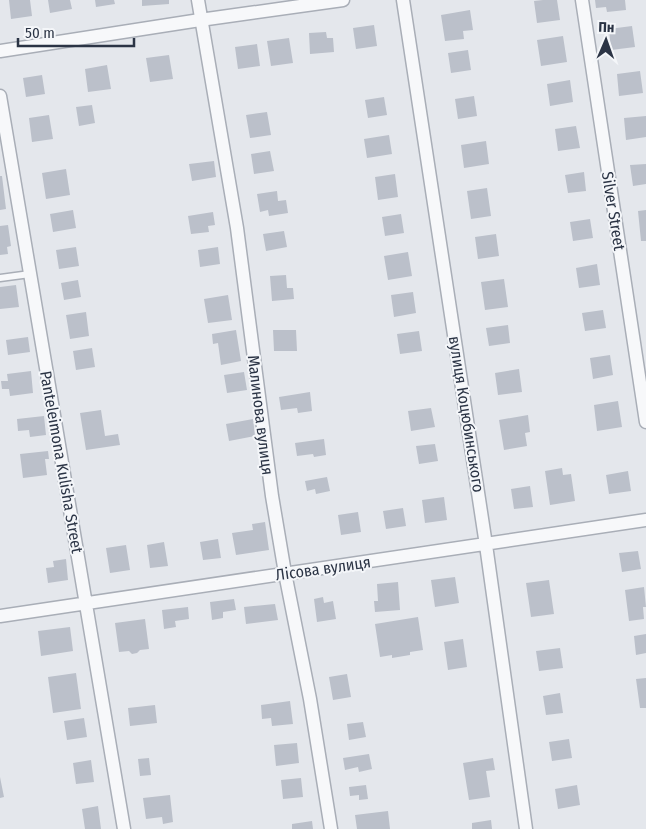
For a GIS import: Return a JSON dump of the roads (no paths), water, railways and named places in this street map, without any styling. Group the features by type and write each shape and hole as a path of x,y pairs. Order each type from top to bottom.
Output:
{"street":[{"name":"Малинова вулиця","path":"198,0 237,228 272,496 310,699 331,829"},
{"path":"0,51 343,0"},
{"name":"вулиця Коцюбинського","path":"403,0 486,545 526,829"},
{"name":"Silver Street","path":"582,0 646,422"},
{"name":"Panteleimona Kulisha Street","path":"0,96 124,829"},
{"name":"Лісова вулиця","path":"0,616 646,520"}],"lane":[{"path":"0,278 30,274"}]}
